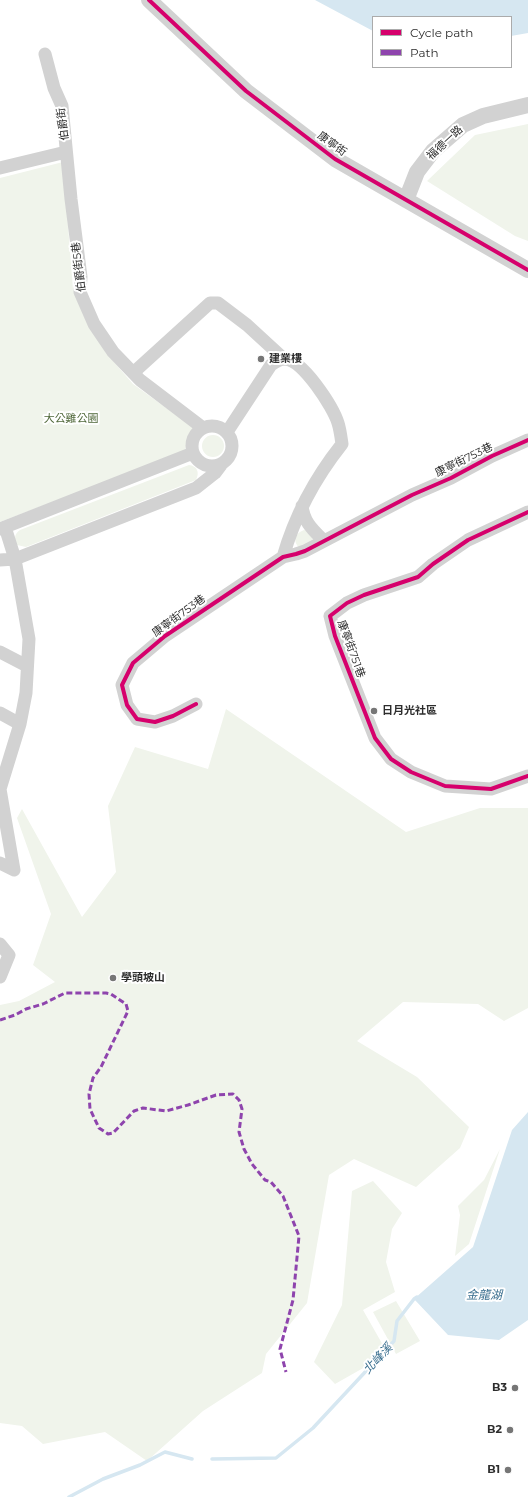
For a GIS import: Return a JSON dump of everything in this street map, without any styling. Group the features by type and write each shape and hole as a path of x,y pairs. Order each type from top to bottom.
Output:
{"street":[{"name":"康寧街","path":"149,0 246,91 335,159 528,270"},
{"name":"伯爵街","path":"0,168 66,152 62,106 54,88 45,54"},
{"name":"福德一路","path":"406,200 417,172 433,151 463,125 483,116 528,105"},
{"name":"伯爵街5巷","path":"66,152 81,277 80,292 94,324 113,352 140,380 202,428"},
{"path":"133,373 210,303 218,303 242,321 284,359 294,363 316,384 329,403 338,423 342,444 324,467 302,506 282,557"},
{"path":"227,432 271,366 278,360 284,359"},
{"path":"213,425 219,426 227,432 232,441 233,448 227,461 215,467 202,464 193,453 192,440 196,434 202,428 213,425"},
{"name":"康寧街753巷","path":"196,704 173,716 155,722 138,718 127,705 122,685 133,663 165,636 282,557 299,553 412,495 451,478 492,456 528,440"},
{"path":"0,863 14,870 0,789 20,724 26,693 29,639 15,559 2,528 193,453"},
{"path":"0,560 15,559 196,488 215,473 221,465"},
{"path":"302,506 303,516 308,524 323,540"},
{"name":"康寧街751巷","path":"528,512 468,540 433,564 418,577 364,595 347,603 330,616 335,636 375,738 391,759 411,772 445,786 491,789 528,776"},
{"path":"0,652 27,666"},
{"path":"0,713 20,724"},
{"path":"0,944 9,955 0,977"}],"green space":[{"path":"528,124 528,241 515,236 427,181 475,135"},
{"name":"大公雞公園","path":"63,162 73,289 106,353 133,384 194,428 188,435 185,451 0,522 0,178"},
{"path":"213,435 221,438 224,446 221,454 213,457 205,454 202,446 205,438"},
{"path":"189,465 196,468 198,472 196,480 26,547 17,545 15,541 15,537 20,530"},
{"path":"304,530 308,531 313,541 300,548 295,540 298,533"},
{"path":"226,709 406,832 480,808 528,808 528,1008 504,1021 478,1004 403,1002 357,1041 417,1077 469,1127 460,1148 416,1187 354,1159 329,1175 307,1303 266,1354 262,1373 203,1411 147,1461 105,1432 43,1444 22,1426 0,1423 0,1005 19,1001 55,982 33,965 51,914 17,818 22,809 82,917 116,872 108,806 135,747 208,769"},
{"path":"500,1149 469,1244 455,1256 460,1215 458,1206 484,1180"},
{"path":"373,1181 402,1213 392,1229 386,1262 395,1292 363,1310 388,1354 335,1384 314,1362 342,1305 352,1191"},
{"path":"396,1301 420,1341 396,1354 373,1312"}],"water":[{"path":"315,0 528,0 528,33 512,36 512,16 372,16 372,30"},
{"name":"金龍湖","path":"528,1112 528,1320 499,1340 448,1335 414,1299 473,1247 512,1130"}],"waterway":[{"name":"北峰溪","path":"212,1459 276,1458 313,1428 394,1341 397,1321 417,1297"},
{"name":"北峰溪","path":"69,1497 103,1479 140,1465 165,1452 192,1459"}],"marked path":[{"path":"0,1020 15,1015 26,1009 43,1004 65,993 106,993 111,994 126,1004 128,1011 101,1067 93,1078 89,1094 90,1109 99,1128 108,1134 113,1133 134,1111 143,1108 166,1111 216,1095 233,1094 239,1100 242,1109 239,1132 244,1149 252,1164 265,1180 271,1182 283,1196 299,1236 293,1300 280,1349 286,1372"}],"cycle path":[{"path":"149,0 246,91 335,159 528,270"},
{"path":"196,704 173,716 155,722 137,719 127,705 122,685 133,663 165,636 283,557 305,551 412,495 451,478 492,456 528,440"},
{"path":"528,512 468,540 433,564 418,577 364,595 347,603 330,616 335,636 375,738 391,759 411,772 445,786 491,789 528,776"}],"place":[{"name":"建業樓","path":"261,359"},
{"name":"日月光社區","path":"374,711"},
{"name":"學頭坡山","path":"113,978"},
{"name":"B3","path":"515,1388"},
{"name":"B2","path":"510,1430"},
{"name":"B1","path":"508,1470"}]}
